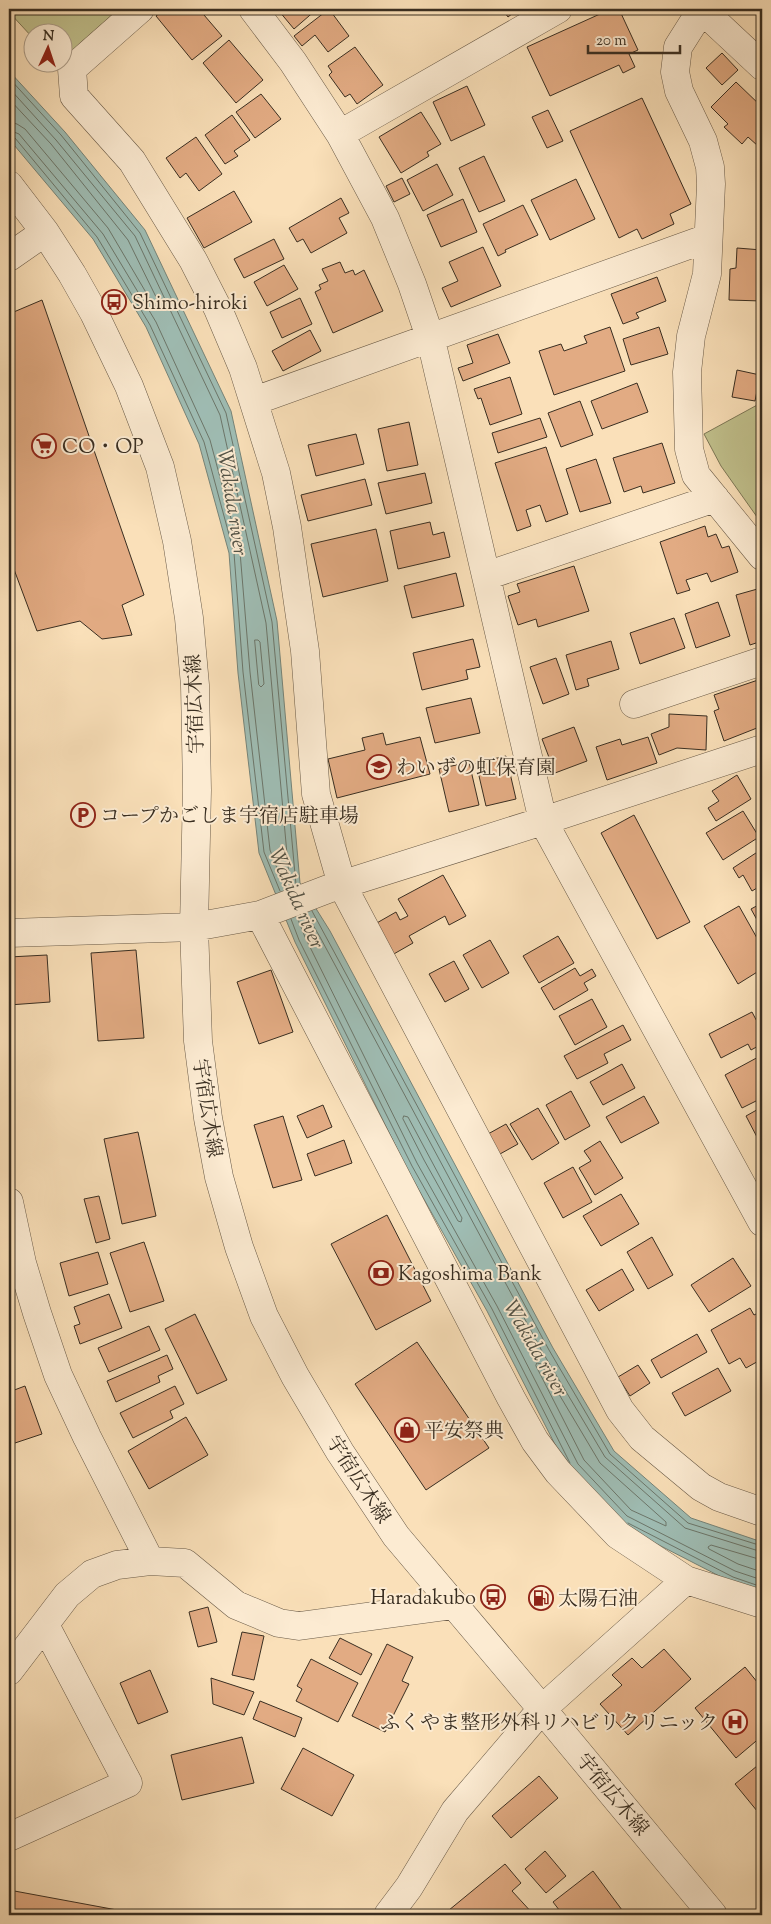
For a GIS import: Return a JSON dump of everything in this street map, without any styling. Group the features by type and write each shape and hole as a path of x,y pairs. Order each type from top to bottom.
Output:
{"street":[{"path":"140,9 72,69 74,96 132,161 193,260 218,309 243,368 254,401 276,474 287,527 305,651 316,794 335,887 620,1410 642,1438 701,1487 720,1497 762,1512"},
{"path":"253,9 293,62 340,134 385,218 412,284 430,338 543,821 762,1222"},
{"path":"340,134 558,9"},
{"path":"762,66 702,9 678,47 675,72 679,91 703,141 710,167 711,184 708,274 690,336 687,372 687,415 690,449 696,475 762,556"},
{"name":"宇宿広木線","path":"9,185 46,232 94,313 129,386 160,467 177,541 189,618 196,685 197,790 194,927 198,1041 208,1118 219,1177 234,1230 264,1316 295,1376 345,1460 396,1536 713,1915"},
{"path":"9,257 46,232"},
{"path":"254,401 708,238"},
{"path":"486,576 716,498"},
{"path":"634,704 762,661"},
{"path":"9,933 194,927 266,912 335,887 762,749"},
{"path":"266,912 506,1389 536,1441 558,1472 618,1535 686,1580 762,1604"},
{"path":"9,1202 22,1262 58,1375 150,1562"},
{"path":"12,1660 45,1625 67,1595 92,1574 117,1565 150,1562 185,1563 236,1605 279,1623 299,1626 454,1605"},
{"path":"388,1915 409,1887 455,1811 542,1709 686,1580"},
{"path":"9,1838 128,1783 45,1625"}],"green space":[{"path":"9,9 119,9 78,45 72,55 72,22 22,22 22,26 9,12"},
{"path":"762,398 762,524 721,466 704,434 759,404"}],"water":[{"name":"Wakida river","path":"9,71 65,132 145,230 231,411 277,621 300,883 330,931 553,1348 614,1451 691,1518 762,1542 762,1592 731,1582 620,1525 568,1470 487,1311 407,1169 295,942 259,853 238,673 229,553 199,444 146,327 93,239 9,139"}],"building":[{"path":"165,9 211,9 204,15 222,36 192,60 156,16"},
{"path":"281,9 317,9 294,29 279,11"},
{"path":"329,9 349,36 328,52 315,35 302,46 294,36"},
{"path":"502,9 518,9 508,17"},
{"path":"611,9 619,9 638,50 629,54 635,67 623,73 619,65 550,96 527,47"},
{"path":"229,40 263,80 236,103 203,63"},
{"path":"355,47 383,85 357,104 350,94 345,97 329,75 332,72 328,66"},
{"path":"722,53 738,70 722,85 706,68"},
{"path":"736,82 762,107 762,141 758,146 748,137 742,144 724,127 728,124 711,107"},
{"path":"467,86 485,125 451,141 433,102"},
{"path":"261,94 281,119 255,138 236,112"},
{"path":"642,98 691,204 670,214 674,224 642,239 637,229 619,238 570,131"},
{"path":"548,110 563,141 547,148 532,117"},
{"path":"421,112 441,144 427,152 429,156 401,173 379,137"},
{"path":"232,115 250,140 234,151 238,156 225,164 205,135"},
{"path":"196,137 222,174 199,191 186,173 180,178 166,158"},
{"path":"484,156 505,201 479,212 459,168"},
{"path":"437,164 453,195 423,211 407,180"},
{"path":"402,178 410,194 394,202 386,186"},
{"path":"576,179 595,219 550,240 531,200"},
{"path":"234,191 252,222 204,248 187,218"},
{"path":"341,198 349,213 339,218 347,233 311,253 303,239 297,242 289,228"},
{"path":"463,199 477,232 441,247 427,215"},
{"path":"523,205 538,235 505,250 506,252 498,256 483,224"},
{"path":"274,239 284,259 244,278 234,259"},
{"path":"483,247 501,286 451,307 442,288 458,281 449,262"},
{"path":"737,248 762,250 762,301 729,300 730,269 736,268"},
{"path":"340,262 345,273 353,270 355,275 364,270 383,311 333,333 315,292 321,289 319,285 328,281 322,269"},
{"path":"284,265 298,289 267,306 254,282"},
{"path":"657,277 666,301 636,313 639,318 623,324 611,294"},
{"path":"300,298 312,324 282,338 270,312"},
{"path":"42,300 144,595 122,605 132,635 102,639 80,621 37,631 9,556 9,314"},
{"path":"610,327 625,371 554,395 539,351 561,344 564,351 587,343 584,336"},
{"path":"659,327 668,354 631,365 623,339"},
{"path":"310,330 321,351 283,371 272,351"},
{"path":"498,334 510,363 463,381 458,368 473,363 467,345"},
{"path":"737,370 760,375 755,401 732,397"},
{"path":"510,377 522,414 490,425 481,398 478,399 474,389"},
{"path":"637,383 648,412 602,429 591,401"},
{"path":"580,401 593,435 561,447 548,413"},
{"path":"540,418 547,437 498,453 492,433"},
{"path":"409,422 418,465 387,471 378,429"},
{"path":"356,434 364,464 316,476 308,445"},
{"path":"662,443 675,483 643,493 641,486 624,492 613,458"},
{"path":"546,447 568,514 546,522 540,505 526,510 531,526 517,531 495,463"},
{"path":"596,459 611,503 580,512 566,469"},
{"path":"425,473 432,503 386,514 378,483"},
{"path":"365,479 372,505 308,521 301,495"},
{"path":"430,522 433,535 444,532 450,557 398,569 390,531"},
{"path":"705,526 708,537 716,534 722,548 729,546 738,572 711,582 707,573 686,580 690,590 677,594 660,542"},
{"path":"376,529 388,581 323,597 311,544"},
{"path":"574,566 589,611 538,627 536,619 518,625 508,596 520,592 517,584"},
{"path":"456,573 464,606 412,618 404,586"},
{"path":"761,588 762,641 750,645 736,595"},
{"path":"718,602 730,636 696,648 685,614"},
{"path":"674,618 685,648 640,664 630,633"},
{"path":"473,639 480,667 466,670 468,679 422,690 413,653"},
{"path":"611,641 619,669 587,679 589,686 576,690 566,655"},
{"path":"556,658 569,694 543,704 530,667"},
{"path":"758,680 762,691 762,726 724,741 714,711 719,709 714,695"},
{"path":"471,698 480,733 435,743 426,708"},
{"path":"669,714 707,716 706,750 677,748 659,755 651,734 669,727"},
{"path":"574,727 587,761 555,773 542,739"},
{"name":"わいずの虹保育園","path":"383,733 386,745 420,737 430,774 337,798 328,759 365,750 362,738"},
{"path":"648,737 657,763 607,780 596,747 620,739 622,745"},
{"path":"506,756 516,799 486,806 476,763"},
{"path":"469,762 479,805 449,812 439,769"},
{"path":"737,775 751,799 716,821 708,808 719,801 712,791"},
{"path":"743,811 759,837 723,860 706,833"},
{"path":"634,815 690,922 657,939 601,833"},
{"path":"762,849 762,885 752,891 743,875 739,878 733,868"},
{"path":"443,875 466,916 449,925 445,916 409,936 413,943 392,955 375,924 396,912 400,920 408,916 398,899"},
{"path":"762,903 762,929 751,909"},
{"path":"739,906 762,947 762,969 738,984 704,926"},
{"path":"558,936 574,963 539,983 523,956"},
{"path":"490,940 509,973 482,988 463,955"},
{"path":"136,950 144,1038 98,1041 91,953"},
{"path":"47,955 50,1002 9,1005 9,957"},
{"path":"454,961 469,989 445,1002 429,974"},
{"path":"575,968 580,976 592,969 596,976 584,983 588,990 554,1010 541,988"},
{"path":"271,970 293,1032 259,1044 237,982"},
{"path":"592,999 607,1027 575,1045 559,1016"},
{"path":"752,1012 762,1031 762,1044 751,1050 748,1044 721,1058 709,1034"},
{"path":"623,1025 631,1040 604,1054 608,1063 577,1079 564,1056"},
{"path":"762,1055 762,1098 742,1108 725,1075"},
{"path":"622,1064 635,1088 603,1105 590,1082"},
{"path":"571,1091 590,1126 565,1140 546,1105"},
{"path":"644,1096 659,1123 621,1143 606,1117"},
{"path":"323,1105 332,1127 307,1138 297,1116"},
{"path":"762,1107 762,1137 758,1139 746,1116"},
{"path":"538,1108 559,1143 532,1160 510,1124"},
{"path":"283,1116 302,1180 273,1188 254,1125"},
{"path":"506,1124 518,1144 500,1154 488,1134"},
{"path":"138,1132 156,1216 122,1224 104,1139"},
{"path":"344,1140 352,1163 315,1176 307,1154"},
{"path":"600,1141 623,1178 595,1195 579,1168 591,1161 584,1151"},
{"path":"573,1167 592,1202 563,1218 544,1183"},
{"path":"621,1194 639,1224 601,1246 583,1216"},
{"path":"99,1196 110,1239 96,1243 84,1199"},
{"name":"Kagoshima Bank","path":"387,1215 431,1301 376,1330 331,1244"},
{"path":"652,1237 673,1275 648,1289 627,1252"},
{"path":"144,1242 164,1301 130,1312 110,1253"},
{"path":"98,1252 108,1284 69,1296 60,1263"},
{"path":"733,1258 751,1286 709,1312 691,1285"},
{"path":"622,1269 634,1290 599,1311 586,1290"},
{"path":"109,1294 122,1328 80,1344 74,1326 80,1324 74,1307"},
{"path":"750,1308 754,1315 762,1311 762,1359 746,1368 740,1358 729,1364 711,1330"},
{"path":"195,1314 227,1380 197,1394 165,1329"},
{"path":"149,1326 160,1350 109,1372 98,1348"},
{"path":"697,1334 707,1352 661,1378 651,1360"},
{"path":"417,1342 489,1448 426,1490 355,1384"},
{"path":"167,1355 173,1369 158,1376 160,1382 116,1402 107,1381"},
{"path":"638,1365 650,1383 630,1396 618,1377"},
{"path":"718,1368 731,1391 685,1416 672,1393"},
{"path":"25,1386 42,1434 9,1445 9,1392"},
{"path":"175,1386 184,1404 170,1411 173,1418 133,1438 120,1413"},
{"path":"186,1417 208,1455 149,1489 128,1451"},
{"path":"208,1607 217,1642 198,1647 189,1612"},
{"path":"242,1632 264,1636 254,1680 232,1675"},
{"path":"340,1638 372,1654 361,1675 329,1658"},
{"path":"387,1644 413,1657 402,1681 409,1684 385,1732 352,1716"},
{"path":"664,1649 691,1679 628,1735 600,1704 622,1685 612,1675 632,1658 642,1668"},
{"path":"311,1659 358,1683 338,1722 296,1701 302,1689 297,1686"},
{"name":"ふくやま整形外科リハビリクリニック","path":"745,1667 762,1688 762,1736 736,1758 695,1708"},
{"path":"150,1670 168,1712 138,1724 120,1683"},
{"path":"211,1678 254,1692 244,1715 213,1704"},
{"path":"260,1701 302,1718 295,1737 253,1719"},
{"path":"242,1737 254,1783 182,1800 171,1755"},
{"path":"303,1748 354,1775 332,1816 281,1789"},
{"path":"757,1766 762,1772 762,1817 735,1784"},
{"path":"539,1776 558,1798 511,1838 492,1816"},
{"path":"545,1851 566,1876 546,1893 525,1869"},
{"path":"505,1864 521,1883 512,1891 534,1915 443,1915"},
{"path":"593,1871 625,1914 563,1915 553,1902"},
{"path":"9,1890 144,1915 9,1915"}],"place":[{"name":"Shimo-hiroki","path":"114,302"},
{"name":"CO・OP","path":"44,446"},
{"name":"わいずの虹保育園","path":"379,767"},
{"name":"コープかごしま宇宿店駐車場","path":"83,815"},
{"name":"Kagoshima Bank","path":"381,1273"},
{"name":"平安祭典","path":"407,1430"},
{"name":"Haradakubo","path":"493,1597"},
{"name":"太陽石油","path":"541,1598"},
{"name":"ふくやま整形外科リハビリクリニック","path":"735,1722"}]}
